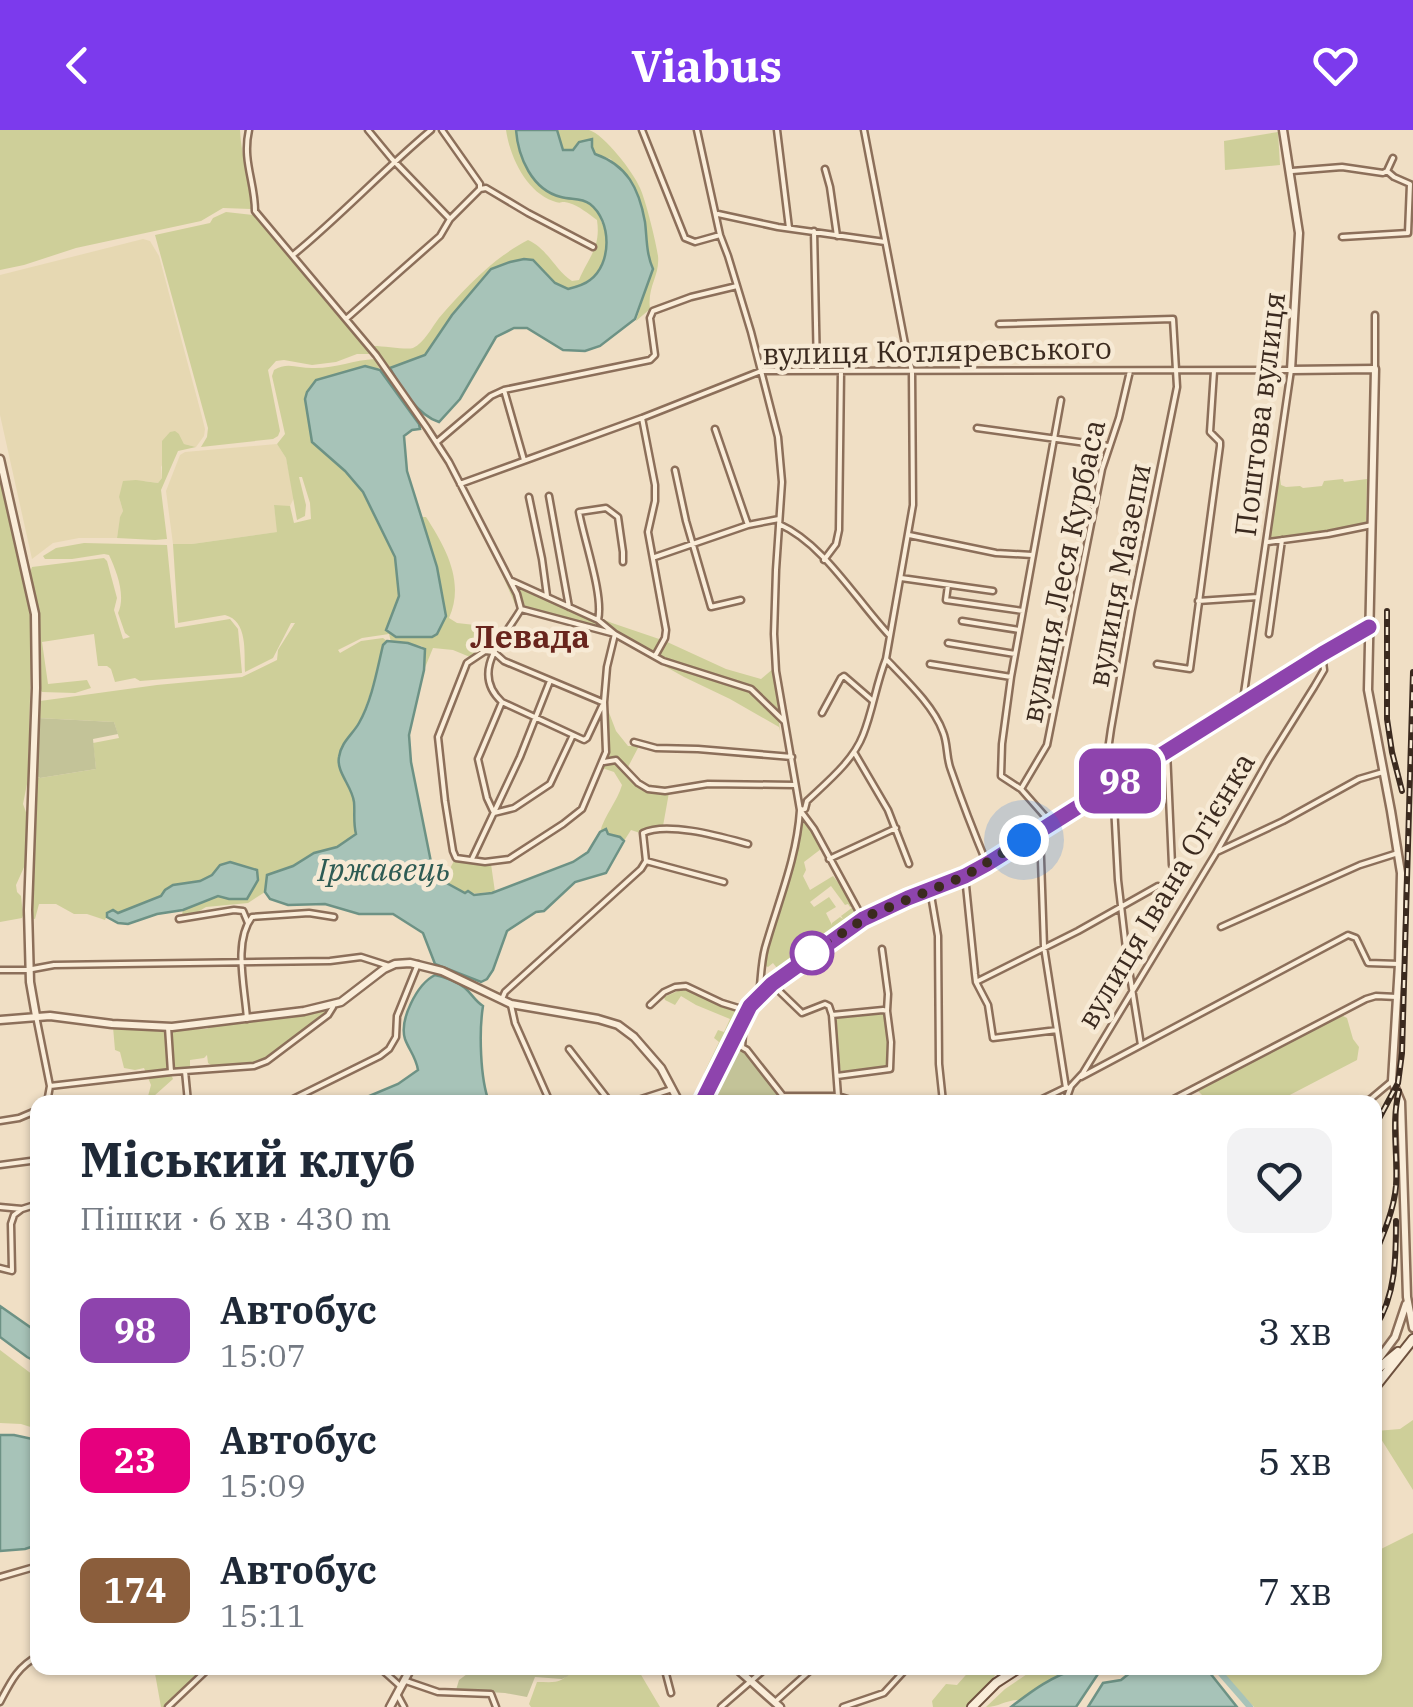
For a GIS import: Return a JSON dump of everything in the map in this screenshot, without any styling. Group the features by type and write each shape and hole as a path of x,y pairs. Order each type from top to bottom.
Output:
{"main road":[{"path":"1382,1363 1411,1341"},
{"path":"1382,1378 1411,1341"},
{"path":"972,1707 1008,1675"}],"street":[{"path":"249,130 245,147 255,212 376,355 437,442 522,609"},
{"path":"368,130 450,219"},
{"path":"293,255 431,130"},
{"path":"442,130 480,189"},
{"path":"642,130 684,238 694,242 720,235"},
{"path":"698,130 720,235 778,437 782,482 774,634 776,671 800,810 784,890 764,951 760,995"},
{"path":"778,130 789,228"},
{"path":"800,810 806,809 807,801 854,752 862,736 886,659 913,505 912,371 864,130"},
{"name":"Поштова вулиця","path":"1243,704 1291,370 1300,245 1283,130"},
{"path":"1290,171 1342,167 1382,173 1393,158"},
{"path":"825,169 837,236"},
{"path":"1342,238 1408,233 1410,184 1387,171"},
{"path":"346,320 440,236 450,219 480,189 486,188 593,247"},
{"path":"715,214 885,242"},
{"path":"814,231 817,370"},
{"path":"437,442 491,396 504,390 650,360 655,354 650,318 653,311 737,286"},
{"path":"1375,315 1368,699 1398,852 1401,893 1392,1081 1401,1102 1413,1328"},
{"name":"вулиця Мазепи","path":"1000,324 1173,319 1174,398 1106,764 1141,1045"},
{"name":"вулиця Котляревського","path":"460,484 761,370 1214,372 1375,368"},
{"path":"824,560 836,544 839,530 842,371"},
{"name":"вулиця Леся Курбаса","path":"1021,789 1047,745 1102,468 1130,371"},
{"path":"1157,664 1190,669 1220,446 1210,432 1214,372"},
{"path":"504,390 524,460"},
{"path":"1052,823 1021,789 1003,779 999,772 1011,677 1061,400"},
{"path":"642,418 655,485 648,532 666,630 655,656"},
{"path":"715,428 748,526"},
{"path":"977,428 1108,446"},
{"path":"0,459 35,614 29,968 48,1095"},
{"path":"675,470 711,607 741,600"},
{"path":"549,496 569,606"},
{"path":"528,497 547,596"},
{"path":"598,620 596,586 579,512 606,508 618,518 622,562"},
{"path":"653,557 748,526 779,521 824,560 890,636"},
{"path":"1267,542 1372,525"},
{"path":"908,534 996,553 1032,555"},
{"path":"1268,634 1282,540"},
{"path":"900,578 992,591"},
{"path":"509,579 598,620 655,656 751,689 784,721"},
{"path":"948,585 946,600 1024,611"},
{"path":"1198,601 1258,597"},
{"path":"522,609 615,634"},
{"path":"522,609 494,652 487,678 493,694 580,739 587,738 604,702"},
{"path":"962,621 1019,630"},
{"path":"706,1095 746,1014 760,995 863,919 987,864 1369,627"},
{"path":"604,702 504,661 494,652 485,651 468,663 438,737 456,858 491,862 509,859 582,808 606,752 604,702 615,634"},
{"path":"948,643 1015,654"},
{"name":"вулиця Івана Огієнка","path":"1070,1085 1083,1074 1324,670 1322,654"},
{"path":"886,659 914,688 944,732 950,768 987,864"},
{"path":"930,664 1011,677"},
{"path":"822,714 844,676 873,701"},
{"path":"472,859 520,757 550,681"},
{"path":"494,813 478,759 502,702"},
{"path":"494,813 514,808 550,784 572,735"},
{"path":"634,742 656,748 792,757"},
{"path":"606,752 643,788 665,792 708,784 795,784"},
{"path":"854,752 896,828 909,864"},
{"path":"1167,752 1172,865"},
{"path":"601,764 612,760"},
{"path":"1216,853 1359,779 1383,772"},
{"path":"800,810 863,919"},
{"path":"829,859 896,828"},
{"path":"1040,830 1044,948 1070,1085 1067,1095"},
{"path":"501,1000 505,992 641,869 646,861 643,833 682,831 748,844"},
{"path":"1221,928 1360,865 1398,852"},
{"path":"646,861 724,882"},
{"path":"965,876 976,982 988,1005 993,1038 1057,1030"},
{"path":"976,982 1158,886"},
{"path":"930,889 938,936 942,1095"},
{"path":"180,918 234,910 243,911 248,923"},
{"path":"247,1018 244,932 252,916 309,913 334,917"},
{"path":"1053,1095 1348,934 1356,938 1368,963 1399,964"},
{"path":"837,1076 890,1069 882,949"},
{"path":"0,970 54,965 361,958 390,966"},
{"path":"0,1020 36,1016 168,1027 247,1018 334,1005 351,997 390,966 406,962 442,972 511,1004 618,1026 647,1051 675,1095"},
{"path":"300,1095 389,1049 418,964"},
{"path":"772,984 802,1013 828,1004 838,1095"},
{"path":"650,1006 664,992 686,986 740,1007 746,1014 742,1046"},
{"path":"1181,1095 1366,999 1397,996"},
{"path":"511,1004 515,1023 547,1095"},
{"path":"50,1086 254,1066 328,1016 334,1005"},
{"path":"832,1015 887,1012"},
{"path":"168,1027 171,1072"},
{"path":"733,1042 742,1046 782,1095"},
{"path":"569,1050 604,1095"},
{"path":"185,1071 187,1095"},
{"path":"1375,1095 1392,1081"},
{"path":"654,1095 672,1089"},
{"path":"0,1121 30,1112"},
{"path":"0,1165 30,1161"},
{"path":"0,1268 12,1271 14,1215 30,1206"},
{"path":"0,1207 22,1209"},
{"path":"1382,1357 1395,1337 1410,1297"},
{"path":"0,1578 30,1569"},
{"path":"0,1702 9,1682 30,1661"},
{"path":"168,1707 202,1675"},
{"path":"388,1675 401,1687 491,1694 496,1707"},
{"path":"390,1707 407,1675"},
{"path":"666,1675 671,1693"},
{"path":"744,1675 777,1705 807,1675"},
{"path":"721,1707 757,1675"},
{"path":"843,1707 884,1693 901,1675"},
{"path":"401,1687 404,1707"}],"shaded area":[{"path":"143,239 150,241 159,256 204,436 196,447 184,444 179,434 161,467 162,478 158,483 145,481 119,497 123,511 117,538 53,543 32,559 0,415 0,275"},
{"path":"277,444 286,458 294,498 290,506 274,506 278,532 173,544 166,491 180,455"}],"green space":[{"path":"0,130 240,130 251,209 223,208 201,221 76,248 0,270"},
{"path":"506,130 516,130 517,143 564,198 584,200 595,208 607,244 603,264 589,279 568,289 555,283 545,271 491,270 452,315 425,355 390,368 374,346 417,346 469,285 515,247 528,240 535,244 572,281 579,280 593,252 597,220 576,206 553,201 535,189 516,162"},
{"path":"557,130 595,133 618,155 640,188 658,263 650,309 636,321 653,269 646,246 645,222 611,159 595,154 592,147 562,150"},
{"path":"1278,132 1280,165 1225,170 1224,141"},
{"path":"226,212 253,215 372,354 312,365 276,361 268,370 278,436 201,447 208,428 155,235 210,223"},
{"path":"375,359 380,370 365,366 351,370 305,399 312,442 363,492 395,557 399,596 387,630 396,637 421,637 446,616 437,567 422,521 426,517 446,553 454,578 449,618 475,625 477,641 483,648 470,657 433,648 424,670 422,646 391,642 389,634 362,638 338,650 340,653 361,641 387,641 365,709 338,762 354,801 356,834 337,847 276,871 266,880 265,892 248,903 206,907 182,915 183,910 218,896 229,899 257,870 230,862 200,881 173,885 161,896 118,914 113,910 105,920 74,914 56,904 39,904 35,919 30,918 35,776 96,769 93,743 119,738 114,722 38,718 40,701 242,677 277,660 278,650 295,623 291,623 273,658 245,672 243,638 232,618 225,615 178,623 173,544 277,532 274,505 290,506 294,523 311,519 310,503 299,477 306,505 305,516 297,520 286,458 277,444 285,434 274,370 289,366 323,368"},
{"path":"175,431 184,444 196,447 178,451 161,490 167,539 117,538 123,511 119,497 123,481 158,483 162,478 162,441"},
{"path":"1279,470 1281,485 1286,487 1367,479 1366,527 1352,533 1269,539"},
{"path":"0,472 32,615 28,779 23,804 27,815 25,865 16,885 23,915 0,922"},
{"path":"84,543 167,545 175,628 230,619 238,629 242,673 115,682 111,669 98,666 94,634 42,642 48,684 87,680 91,688 75,693 42,692 39,615 32,567 104,558 117,598 114,610 123,639 130,637 118,613 121,592 109,555 72,559 43,556 56,548"},
{"path":"502,574 726,669 761,679 774,668 780,731 730,699 645,655 624,639 518,611"},
{"path":"605,702 616,731 628,746 639,746 628,767 644,784 670,787 663,826 646,828 640,833 631,830 624,841 606,830 600,832 622,785 614,772 602,768"},
{"path":"38,718 114,722 118,734 93,739 96,769 40,778"},
{"path":"801,815 821,849 804,862 803,876 810,890 833,876 852,906 845,905 831,886 810,902 814,907 829,897 836,907 826,913 832,925 853,907 859,918 780,972 773,963 763,965 765,950 769,948 788,882"},
{"path":"454,861 491,864 495,892 465,894 443,881"},
{"path":"685,988 741,1014 708,1075 704,1074 719,1042 714,1038 718,1030 724,1032 730,1019 681,996 675,1005 665,1000 664,997"},
{"path":"325,1009 325,1016 266,1060 217,1069 208,1063 207,1055 190,1060 190,1068 173,1068 170,1032 174,1030 207,1029"},
{"path":"886,1012 890,1066 841,1073 834,1016"},
{"path":"1341,1015 1347,1018 1359,1047 1357,1060 1290,1095 1202,1095 1197,1090"},
{"path":"113,1027 166,1032 173,1079 155,1095 148,1095 151,1085 144,1068 124,1068 120,1052 115,1050"},
{"path":"739,1045 783,1095 713,1095"},
{"path":"0,1350 30,1373 30,1427 0,1423"},
{"path":"1413,1420 1413,1490 1382,1441 1382,1430 1400,1429"},
{"path":"1413,1533 1413,1707 1254,1707 1224,1675 1382,1675 1382,1548"},
{"path":"155,1675 206,1675 172,1707 161,1707"},
{"path":"466,1675 568,1675 562,1679 535,1677 527,1697 456,1690"},
{"path":"566,1675 641,1675 660,1707 531,1707 537,1682 561,1680"},
{"path":"966,1675 995,1675 966,1707 933,1707 932,1701 946,1684 957,1685"},
{"path":"1026,1675 1061,1675 1021,1700 986,1707"}],"water":[{"path":"516,130 557,130 563,150 573,150 579,142 592,139 595,154 615,164 635,188 653,269 635,319 600,346 585,351 563,350 527,328 514,328 496,337 460,399 439,422 417,407 390,368 425,355 491,269 533,260 555,283 568,289 590,280 605,253 605,231 597,211 587,202 551,193 535,180 523,161"},
{"path":"365,366 380,370 419,424 420,429 404,436 407,471 437,567 446,616 432,637 396,637 386,630 399,596 395,557 363,492 312,442 307,392 316,380"},
{"name":"Іржавець","path":"387,641 425,649 409,735 411,762 432,867 443,881 465,893 492,893 573,862 588,852 606,829 608,834 624,841 606,873 575,882 544,911 507,931 493,970 481,982 435,964 423,933 393,914 359,914 325,904 288,905 270,899 265,892 267,875 337,847 356,834 354,802 339,757 364,714"},
{"path":"230,862 257,870 258,880 247,899 218,896 128,924 107,917 113,910 118,913 161,896 173,885 200,881"},
{"path":"435,975 451,980 483,1006 481,1054 487,1095 372,1095 418,1070 405,1039 405,1022 416,994"},
{"path":"0,1306 30,1327 30,1358 27,1357 0,1337"},
{"path":"0,1435 14,1435 30,1438 30,1547 0,1551"},
{"path":"1060,1675 1097,1675 1076,1707 1011,1707"},
{"path":"1127,1675 1212,1675 1237,1707 1088,1707 1103,1683"}],"waterway":[{"path":"1222,1675 1250,1707"}],"railway":[{"path":"1387,611 1387,719 1402,791"},
{"path":"1382,1113 1398,1083 1402,1053 1413,672"},
{"path":"1382,1236 1395,1195 1395,1114 1399,1091"},
{"path":"1382,1315 1391,1289 1396,1221"}],"bus line":[{"name":"98","path":"706,1095 750,1006 814,952 870,915 987,864 1369,627"}],"district":[{"name":"Левада","path":"530,636"}],"route":[{"path":"812,953 870,915 965,876 1024,840"}]}
